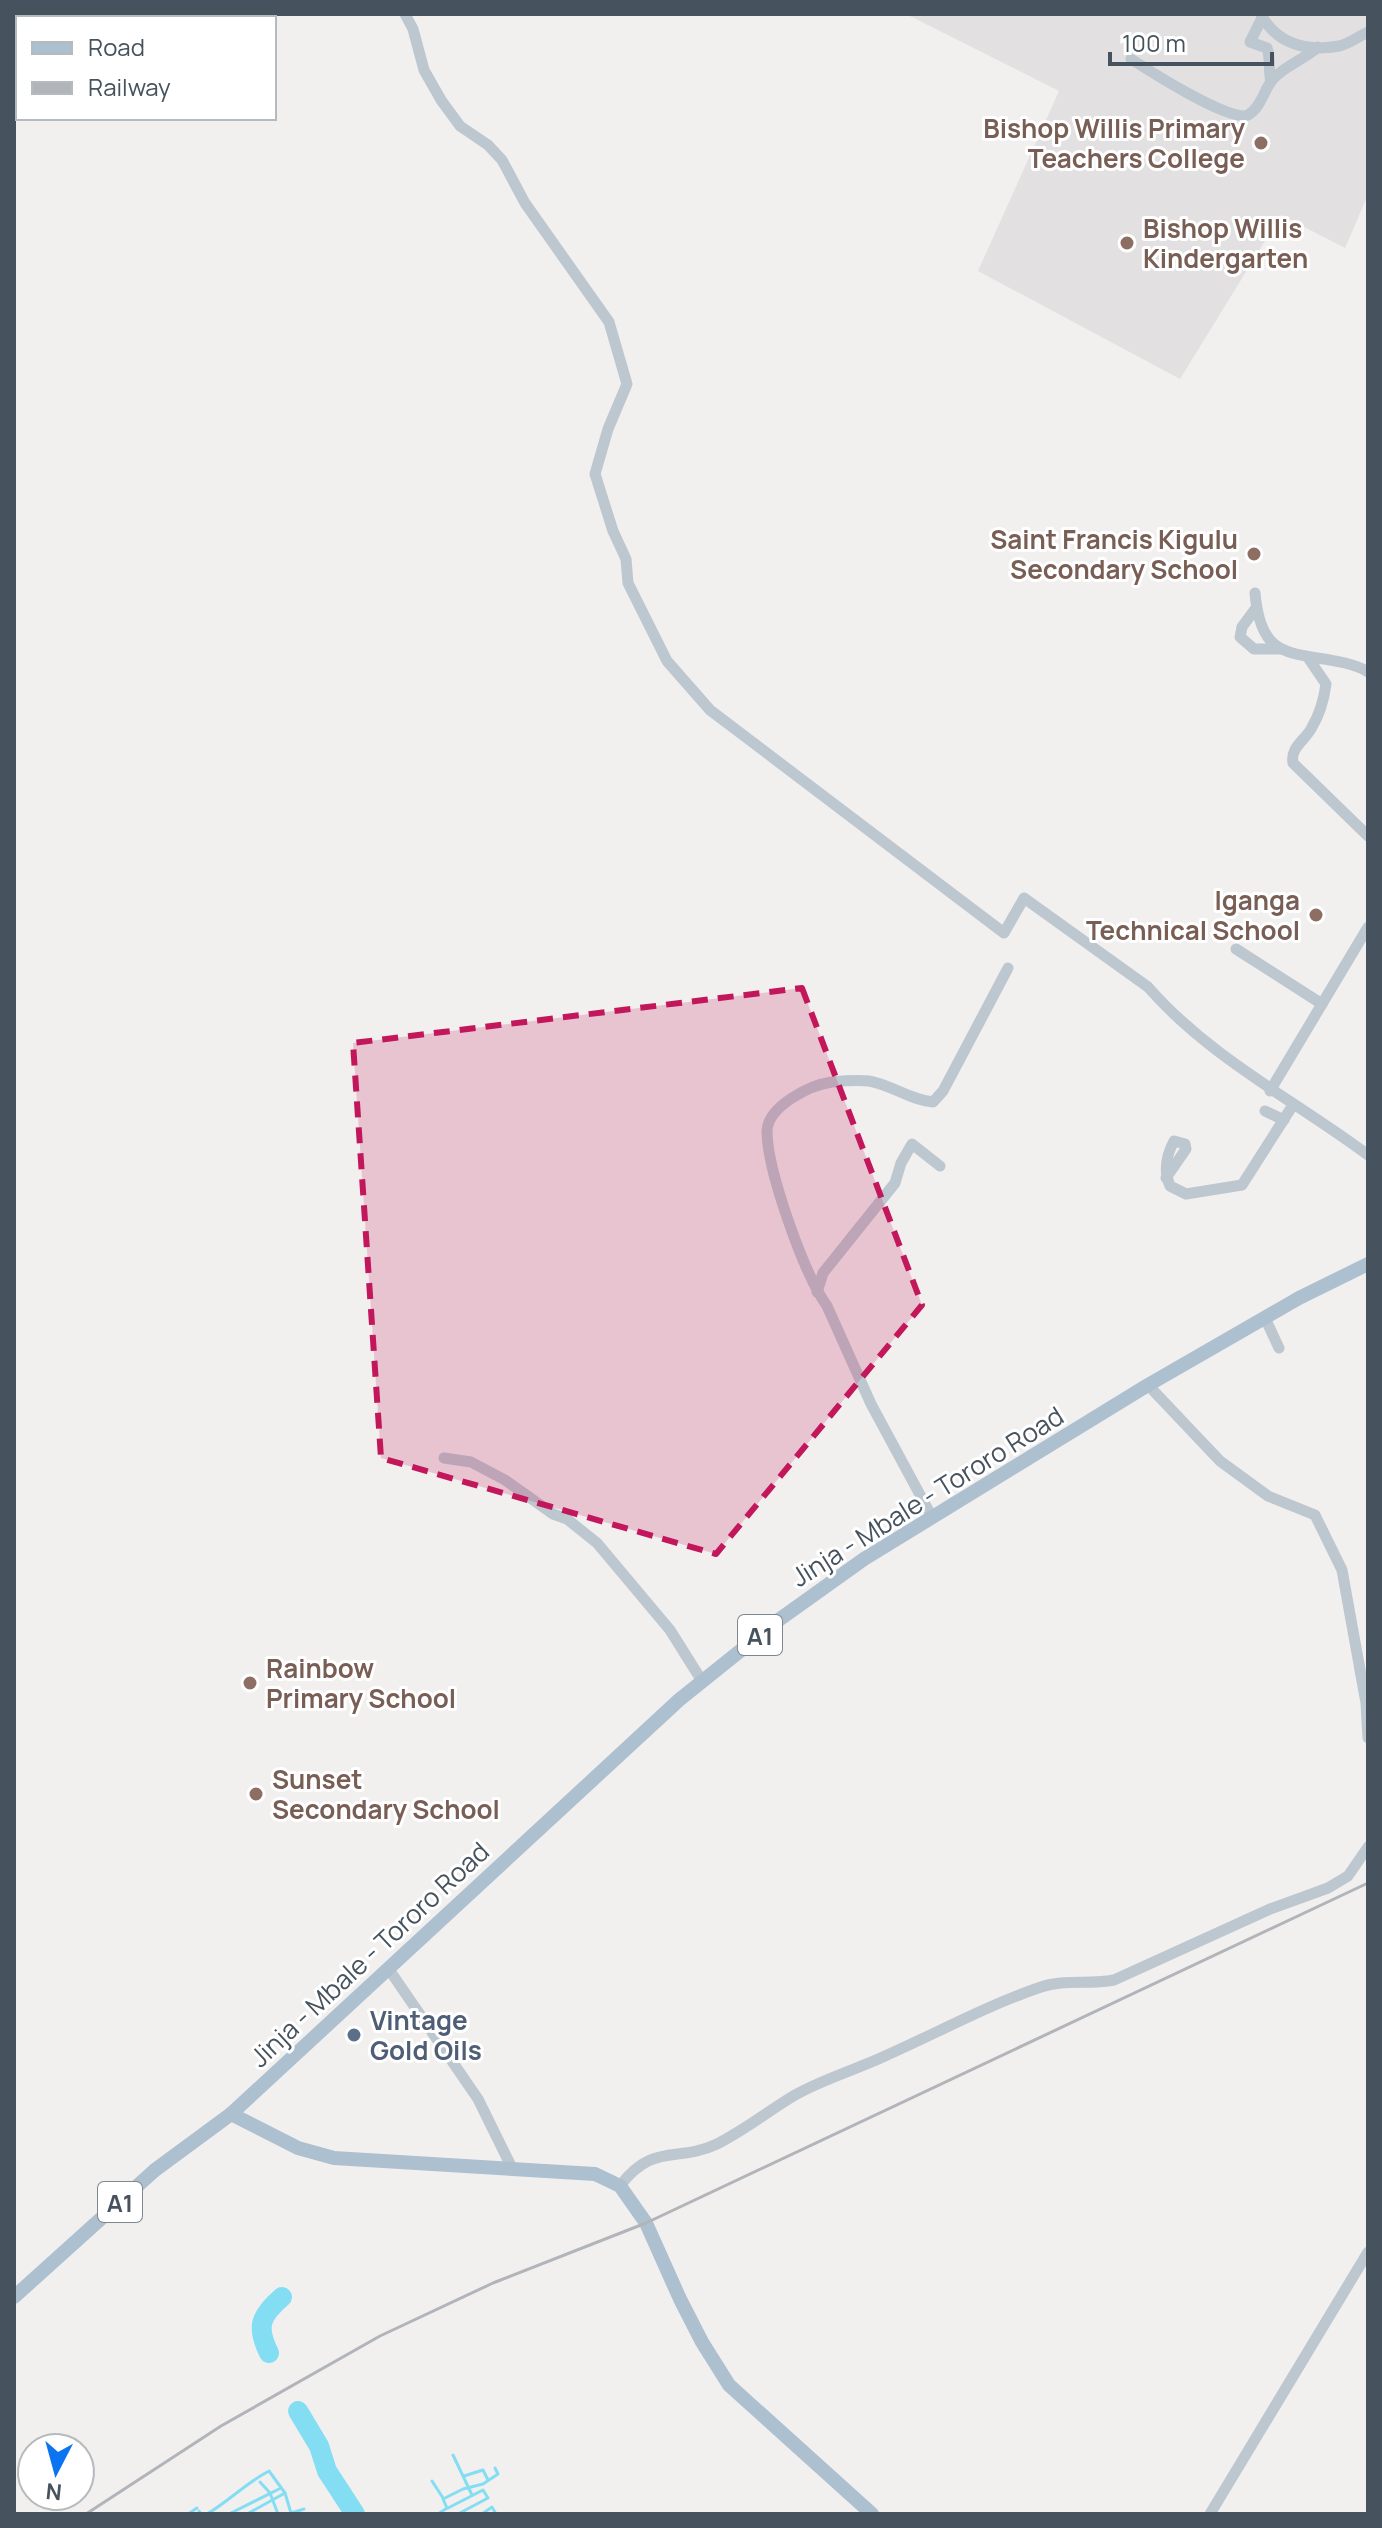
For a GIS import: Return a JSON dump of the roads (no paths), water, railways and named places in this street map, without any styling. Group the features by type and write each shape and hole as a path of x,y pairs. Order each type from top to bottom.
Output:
{"main road":[{"name":"Jinja - Mbale - Tororo Road","path":"231,2114 668,1710 780,1619 864,1559 1148,1385 1368,1264"},
{"path":"231,2114 298,2148 334,2158 595,2174 620,2186 646,2223 702,2342 729,2385 872,2514"},
{"name":"A1","path":"14,2297 155,2170 231,2114"}],"street":[{"path":"405,14 413,29 424,70 441,100 460,126 488,145 502,160 525,203 609,322 627,384 608,429 595,474 613,531 626,559 628,583 667,661 710,710 1004,933 1024,898 1148,987 1164,1005 1270,1091 1368,1155"},
{"path":"1271,82 1267,48 1250,42 1262,16 1283,41 1309,48 1341,46 1368,32"},
{"path":"1131,59 1192,96 1242,116 1248,115 1258,104 1271,82 1318,47"},
{"path":"1255,593 1257,615 1268,637 1280,649"},
{"path":"1256,608 1242,627 1240,637 1254,649 1280,649 1368,672"},
{"path":"1309,659 1326,684 1323,704 1311,730 1291,757 1293,763 1368,836"},
{"path":"1270,1091 1368,927"},
{"path":"1236,949 1322,1004"},
{"path":"932,1517 871,1404 827,1306 817,1292 789,1224 775,1177 767,1129 777,1111 800,1091 829,1082 869,1081 918,1101 933,1102 943,1091 1008,968"},
{"path":"1166,1178 1170,1186 1186,1194 1242,1185 1293,1105"},
{"path":"1265,1111 1284,1120"},
{"path":"817,1292 823,1273 895,1183 901,1163 912,1144 940,1166"},
{"path":"1265,1318 1279,1348"},
{"path":"1148,1385 1220,1461 1268,1496 1315,1515 1342,1570 1366,1703 1368,1738"},
{"path":"444,1458 471,1462 505,1480 553,1514 567,1519 597,1543 670,1630 702,1681"},
{"path":"620,2186 629,2174 647,2160 712,2146 732,2137 811,2087 1006,2000 1043,1986 1068,1983 1094,1985 1114,1980 1270,1909 1328,1888 1348,1876 1368,1847"},
{"path":"388,1968 478,2099 494,2137 512,2168"},
{"path":"1210,2514 1368,2252"}],"waterway":[{"path":"269,2353 262,2336 262,2322 282,2297"},
{"path":"298,2411 319,2446 327,2471 355,2514"},
{"path":"453,2455 472,2495"},
{"path":"438,2514 447,2508 443,2499 483,2484 498,2474 495,2468"},
{"path":"464,2476 483,2470 488,2480"},
{"path":"207,2514 269,2471 285,2493 291,2513"},
{"path":"432,2481 443,2498"},
{"path":"260,2482 270,2493 278,2514"},
{"path":"229,2514 281,2488"},
{"path":"448,2508 483,2490 488,2498 458,2514"},
{"path":"247,2514 285,2493"},
{"path":"482,2514 492,2507 496,2514"},
{"path":"188,2514 197,2508"},
{"path":"288,2514 304,2509"}],"railway":[{"path":"86,2514 221,2426 380,2336 493,2283 646,2223 1368,1883"}],"place":[{"name":"Bishop Willis Primary Teachers College","path":"1261,143"},
{"name":"Bishop Willis Kindergarten","path":"1127,243"},
{"name":"Saint Francis Kigulu Secondary School","path":"1254,554"},
{"name":"Iganga Technical School","path":"1316,915"},
{"name":"Rainbow Primary School","path":"250,1683"},
{"name":"Sunset Secondary School","path":"256,1794"},
{"name":"Vintage Gold Oils","path":"354,2035"}]}
